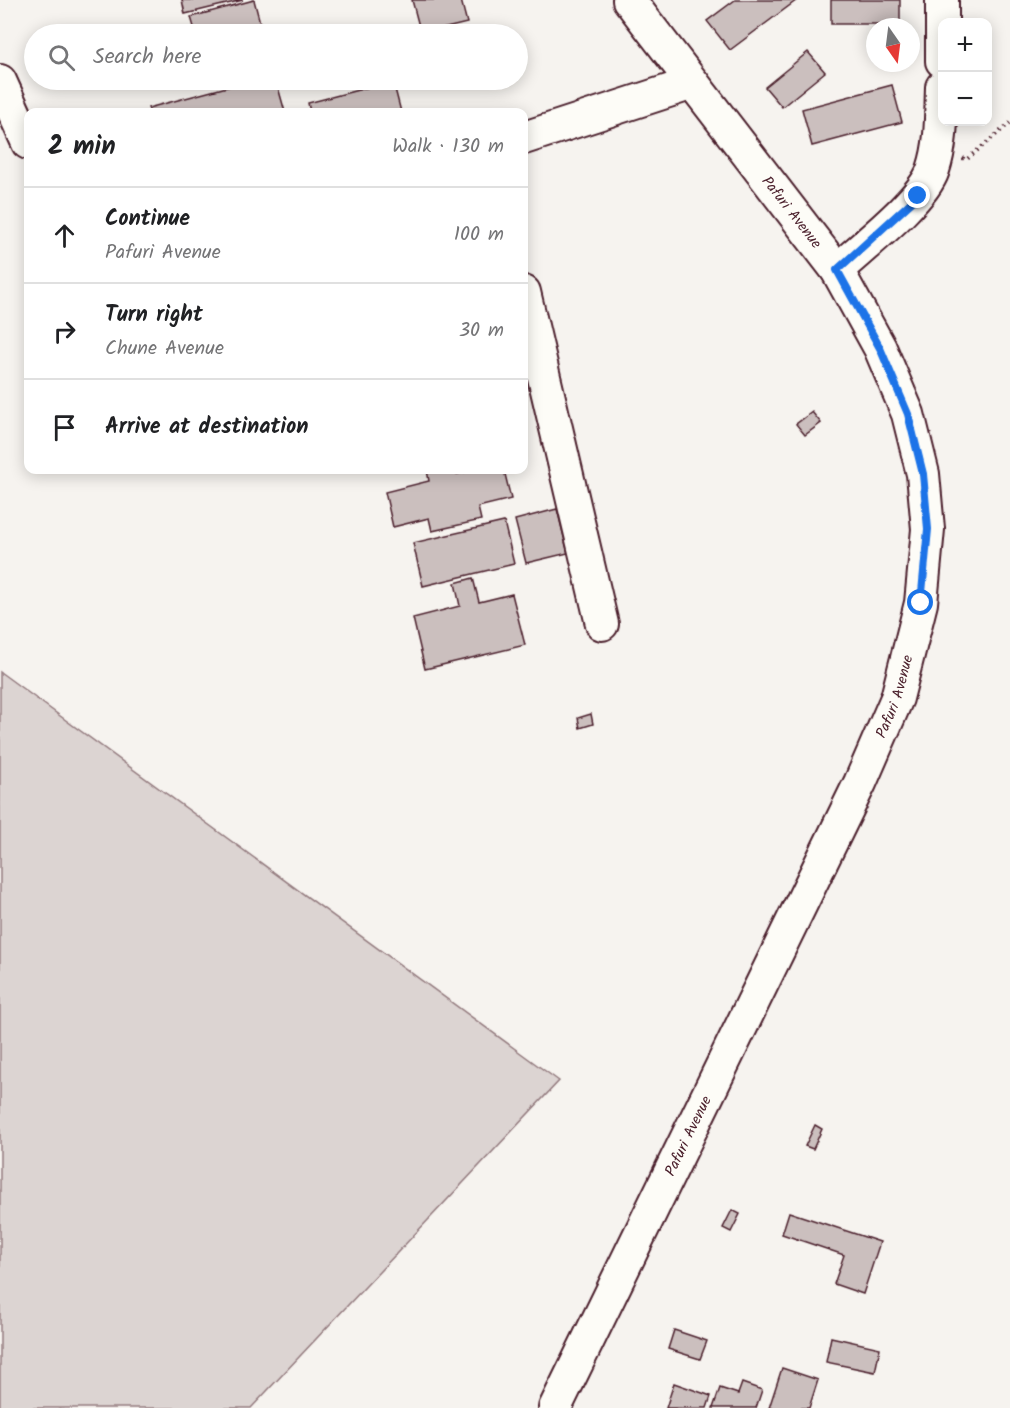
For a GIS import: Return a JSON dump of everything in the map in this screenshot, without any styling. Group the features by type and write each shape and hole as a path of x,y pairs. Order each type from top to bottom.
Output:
{"street":[{"name":"Pafuri Avenue","path":"555,1408 860,783 897,698 921,603 928,529 923,474 908,414 880,348 837,270 629,0"},
{"path":"942,0 942,18"},
{"path":"0,81 24,133"},
{"path":"528,137 693,83"},
{"path":"837,270 918,196 932,172 939,144 940,126"},
{"path":"528,309 602,624"}],"path":[{"path":"939,144 966,160 1010,123"}],"shaded area":[{"path":"0,672 559,1081 251,1408 0,1408"}],"building":[{"path":"182,0 243,0 185,14"},
{"path":"254,0 260,24 193,24 191,17"},
{"path":"412,0 461,0 467,23 418,24"},
{"path":"735,0 797,0 730,50 707,21"},
{"path":"831,0 900,0 900,18 866,18 866,24 831,24"},
{"path":"808,52 825,72 782,107 765,87"},
{"path":"892,85 902,122 812,146 802,109"},
{"path":"216,90 279,90 284,108 148,108"},
{"path":"358,90 395,90 400,108 309,108 308,103"},
{"path":"812,412 821,423 805,435 796,424"},
{"path":"428,474 505,474 511,499 478,507 481,520 432,531 429,518 393,527 385,492 429,481"},
{"path":"557,509 568,553 526,563 515,520"},
{"path":"504,522 514,564 423,586 413,543"},
{"path":"473,578 479,602 512,594 525,645 425,669 413,618 460,606 455,583"},
{"path":"591,714 593,724 580,728 578,718"},
{"path":"815,1125 822,1129 813,1149 805,1146"},
{"path":"732,1210 740,1214 731,1232 723,1228"},
{"path":"789,1212 880,1242 863,1294 834,1284 844,1255 782,1234"},
{"path":"674,1330 707,1341 700,1359 668,1349"},
{"path":"831,1337 880,1348 875,1372 826,1362"},
{"path":"782,1368 818,1380 809,1408 769,1408"},
{"path":"674,1383 711,1396 707,1408 666,1408"},
{"path":"742,1383 762,1390 756,1408 713,1408 720,1388 738,1394"}],"route":[{"path":"918,196 837,270 880,348 908,414 923,474 928,529 921,603"}]}
